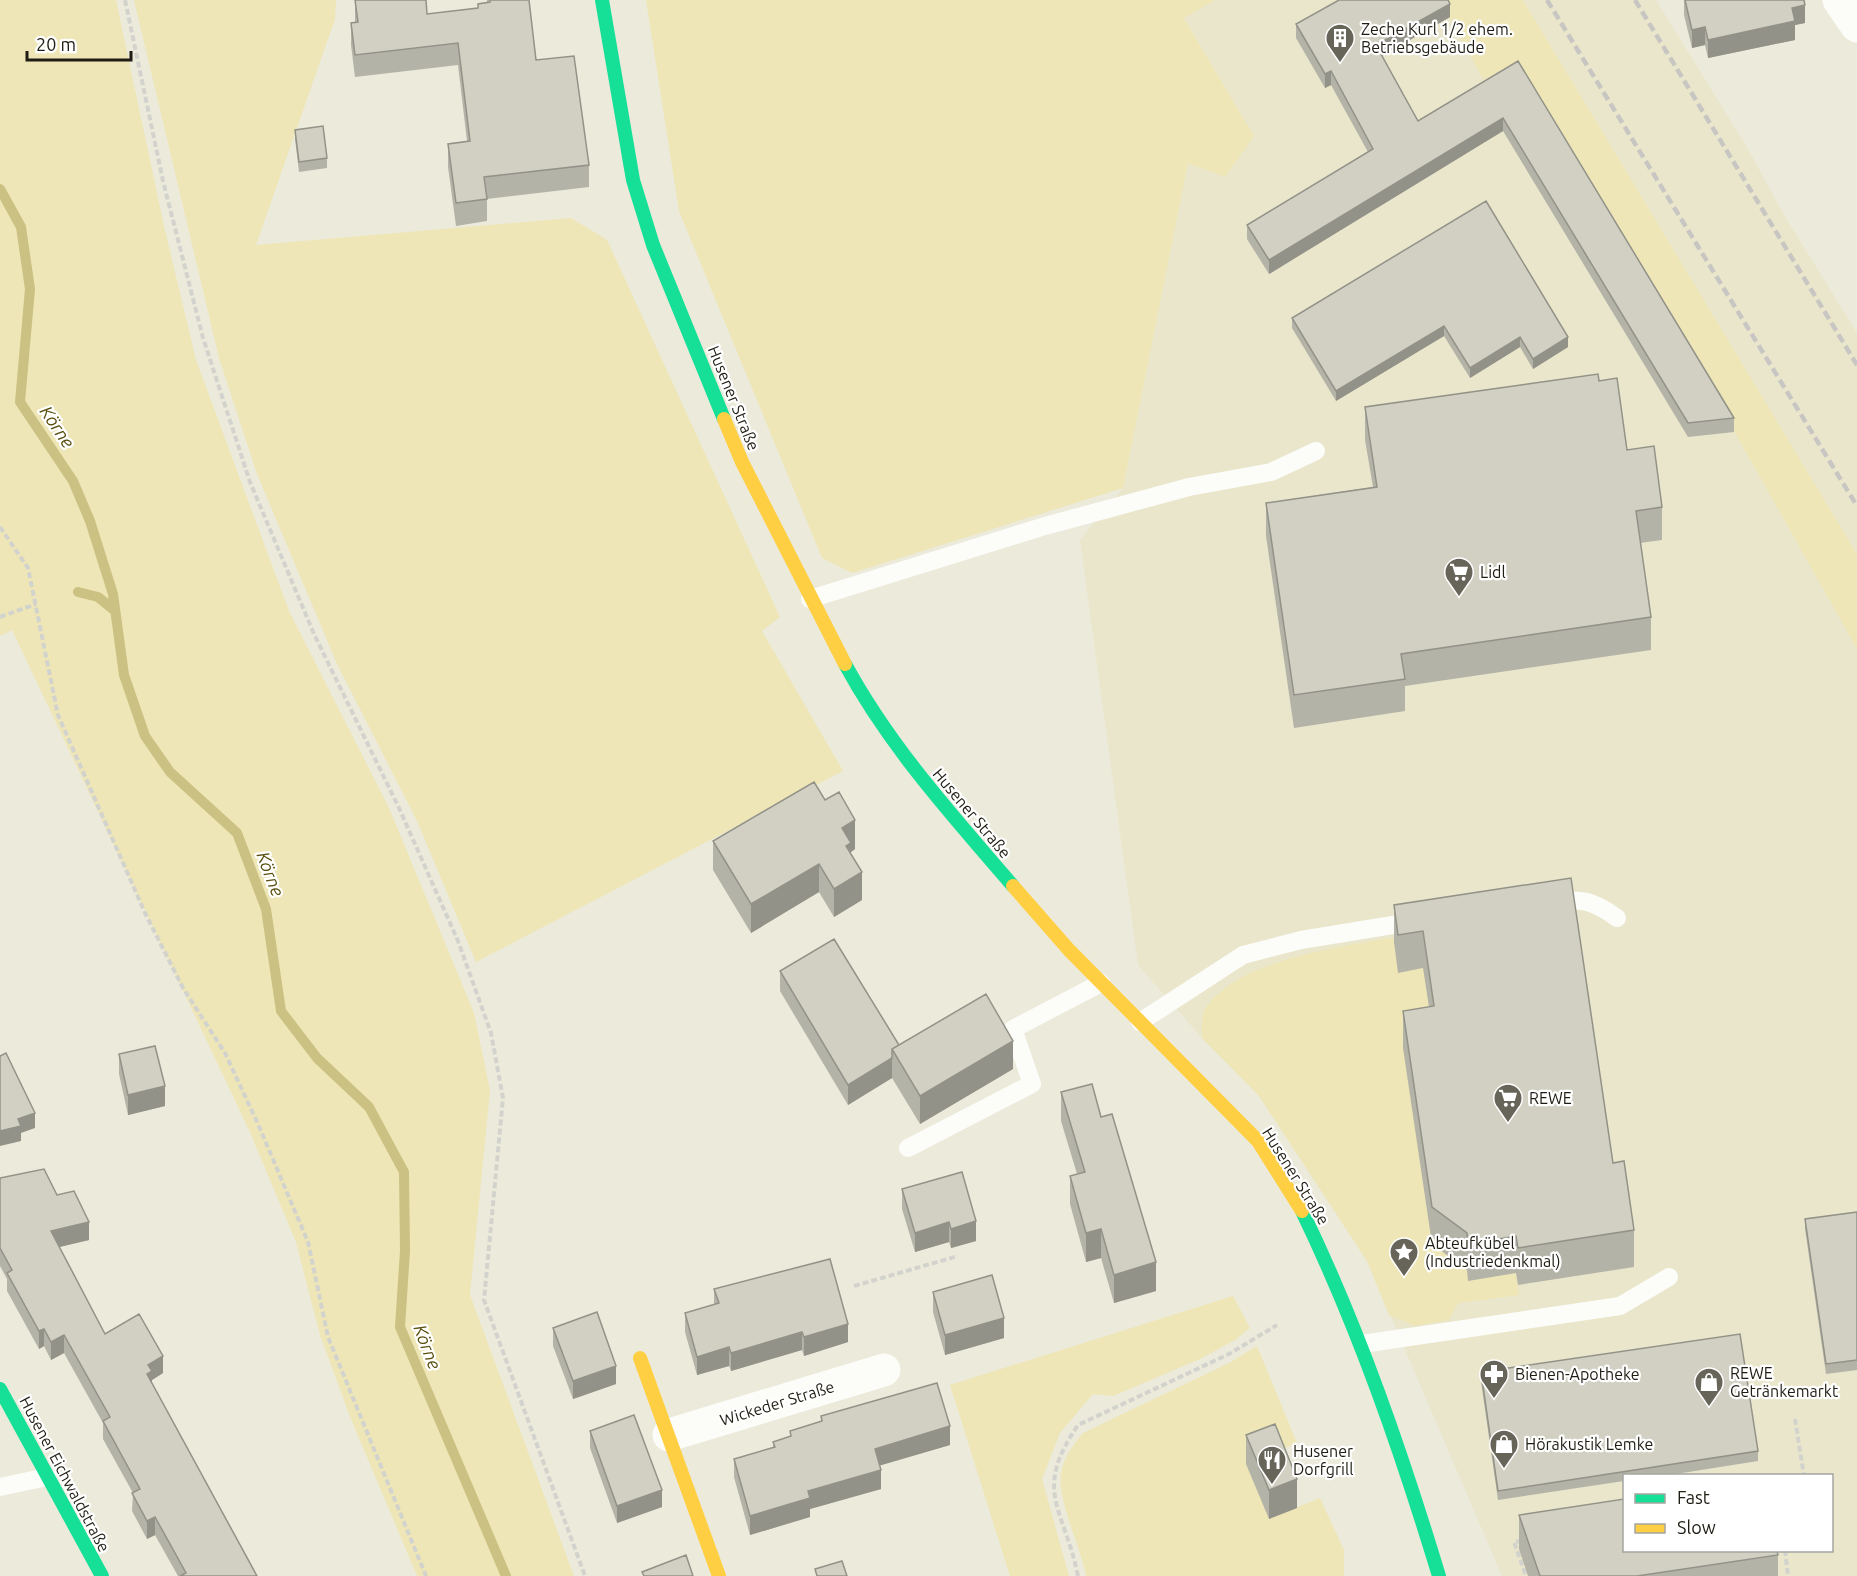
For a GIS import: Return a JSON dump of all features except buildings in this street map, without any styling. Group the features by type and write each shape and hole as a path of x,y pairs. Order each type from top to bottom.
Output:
{"street":[{"name":"Husener Straße","path":"603,0 633,180 653,246 742,462 810,599 865,700 916,773 982,851 1101,983 1258,1141 1300,1209 1339,1287 1401,1451 1440,1576"},
{"path":"1839,0 1857,26"},
{"path":"640,1358 719,1576"},
{"name":"Wickeder Straße","path":"669,1436 884,1370"},
{"name":"Husener Eichwaldstraße","path":"0,1389 102,1576"}],"lane":[{"path":"810,599 1055,523 1189,486 1271,472 1316,451"},
{"path":"1531,905 1578,898 1602,907 1617,918"},
{"path":"1140,1022 1243,955 1300,940 1434,918"},
{"path":"908,1148 1032,1084 1013,1029 1101,983"},
{"path":"1362,1344 1620,1306 1669,1277"},
{"path":"0,1487 47,1477"}],"path":[{"path":"124,0 163,181 202,338 250,482 314,634 399,808 458,941 491,1034 503,1098 484,1300 585,1576"},
{"path":"0,527 28,568 58,715 145,913 183,988 225,1053 258,1124 308,1242 328,1337 426,1576"},
{"path":"0,616 36,604"},
{"path":"854,1286 958,1256"},
{"path":"1078,1576 1053,1494 1054,1469 1065,1444 1078,1425 1229,1354 1277,1325"},
{"path":"1796,1419 1804,1474"},
{"path":"1525,1541 1514,1542 1526,1576"},
{"path":"1785,1552 1788,1576"}],"shaded area":[{"path":"0,0 116,0 164,226 196,360 289,611 389,808 474,1013 490,1090 470,1295 574,1576 417,1576 349,1414 320,1335 296,1242 249,1130 12,630 0,636"},
{"path":"134,0 336,0 335,19 256,245 571,218 607,240 780,617 762,631 843,771 476,962 417,821 337,664 257,474 219,358"},
{"path":"646,0 1215,0 1184,18 1254,136 1225,177 1188,163 1123,488 852,573 822,558 679,211"},
{"path":"1215,0 1440,0 1521,71 1616,222 1857,649 1857,1576 1502,1576 1367,1261 1259,1096 1202,1038 1138,965 1080,540 1123,488 1188,162 1254,136 1184,17"},
{"path":"1440,0 1523,0 1857,554 1857,649 1616,222 1521,71 1483,79"},
{"path":"1523,0 1656,0 1748,149 1784,215 1857,333 1857,554"},
{"path":"1415,934 1419,938 1469,1281 1516,1273 1519,1295 1458,1303 1449,1320 1415,1326 1389,1315 1367,1261 1259,1096 1202,1038 1202,1017 1204,1011 1220,992 1242,977 1270,965 1331,949"},
{"path":"1233,1296 1250,1328 1235,1340 1200,1359 1113,1396 1093,1394 1060,1433 1042,1479 1069,1576 1010,1576 950,1385"},
{"path":"1257,1346 1297,1443 1247,1464 1269,1519 1320,1498 1344,1550 1344,1576 1086,1576 1062,1492 1062,1468 1068,1453 1083,1433 1229,1363"}],"waterway":[{"name":"Körne","path":"0,189 21,227 30,289 20,402 73,481 90,521 113,594 124,675 145,736 170,772 237,833 266,909 281,1011 317,1058 369,1107 404,1172 405,1251 400,1327 506,1576"},
{"path":"78,592 98,597 114,610"}],"railway":[{"path":"1547,0 1857,506"},
{"path":"1635,0 1857,365"}],"traffic: fast":[{"path":"602,0 633,180 653,245 724,419"},
{"path":"845,664 882,724 923,780 1013,886"},
{"path":"1302,1211 1323,1255 1378,1391 1439,1576"},
{"path":"0,1389 102,1576"}],"traffic: slow":[{"path":"724,419 742,462 845,664"},
{"path":"1013,886 1069,950 1258,1141 1302,1211"},
{"path":"640,1358 719,1576"}],"place":[{"name":"Zeche Kurl 1/2 ehem. Betriebsgebäude","path":"1340,64"},
{"name":"Lidl","path":"1459,598"},
{"name":"REWE","path":"1508,1124"},
{"name":"Abteufkübel (Industriedenkmal)","path":"1404,1278"},
{"name":"Bienen-Apotheke","path":"1494,1400"},
{"name":"REWE Getränkemarkt","path":"1709,1408"},
{"name":"Hörakustik Lemke","path":"1504,1470"},
{"name":"Husener Dorfgrill","path":"1272,1486"}]}
